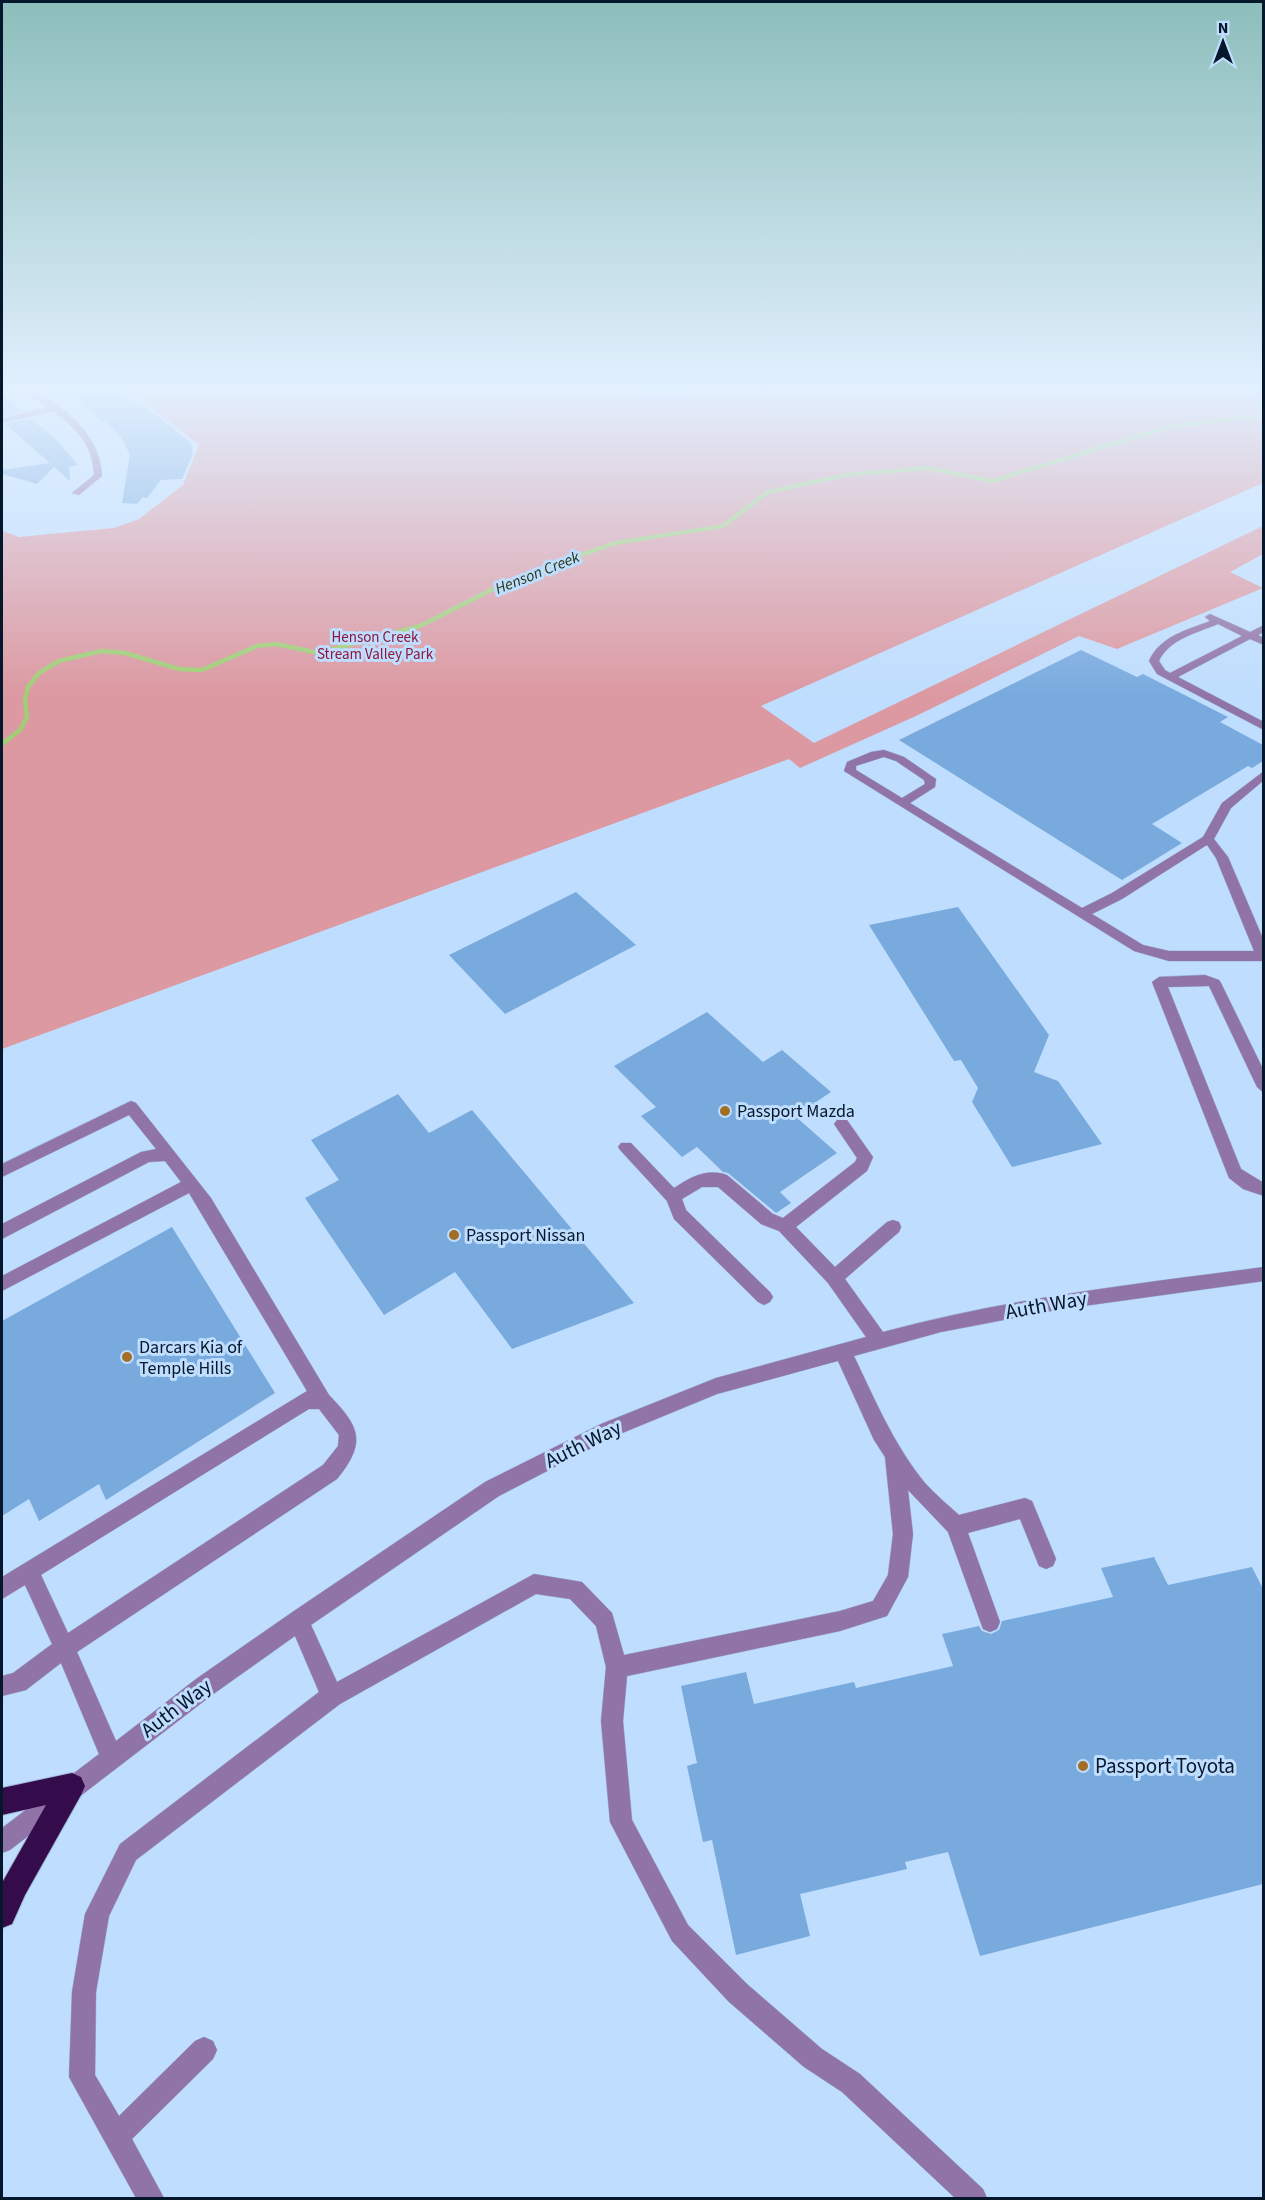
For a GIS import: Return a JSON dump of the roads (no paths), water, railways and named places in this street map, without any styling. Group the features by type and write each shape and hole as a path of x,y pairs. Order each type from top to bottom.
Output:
{"highway":[{"path":"2,1801 72,1786"},
{"path":"2,1914 15,1885 72,1786"}],"street":[{"path":"76,494 81,490"},
{"path":"1263,642 1214,619 1164,645 1155,655 1154,661 1161,672 1263,727"},
{"path":"1170,677 1263,628"},
{"path":"902,803 931,785 930,779 891,754 881,752 851,765 850,771 1082,914 1139,948 1169,956 1263,956 1222,857 1208,838"},
{"path":"1082,914 1117,896 1208,838 1226,806 1263,774"},
{"path":"1263,1087 1214,983 1205,980 1159,982 1235,1173 1249,1184 1263,1190"},
{"path":"2,1171 131,1107 205,1203 323,1401 346,1425 351,1440 344,1457 330,1472 64,1648 18,1682 2,1686"},
{"path":"785,1226 861,1166 865,1157 842,1124"},
{"path":"626,1147 673,1197 680,1214 764,1297"},
{"path":"2,1232 147,1156 169,1154"},
{"path":"673,1197 699,1180 721,1180 766,1219 785,1226 834,1278 878,1339"},
{"path":"2,1284 191,1184"},
{"path":"834,1278 893,1227"},
{"name":"Auth Way","path":"2,1842 111,1756 298,1620 492,1489 608,1430 716,1386 878,1339 941,1324 1062,1301 1263,1275"},
{"path":"842,1350 881,1434 920,1490 956,1526 990,1622"},
{"path":"2,1589 307,1400 323,1401"},
{"path":"617,1667 840,1621 880,1610 898,1577 903,1534 894,1454"},
{"path":"956,1526 1025,1508 1046,1559"},
{"path":"29,1571 111,1756"},
{"path":"151,2199 82,2077 84,1992 97,1914 129,1852 332,1696 534,1584 575,1589 605,1620 617,1667 612,1721 621,1822 680,1933 738,1993 813,2058 851,2083 974,2199"},
{"path":"298,1620 332,1696"},
{"path":"116,2137 204,2050"}],"waterway":[{"name":"Henson Creek","path":"492,590 516,578 615,543 723,526 768,492 779,490"},
{"name":"Henson Creek","path":"2,744 20,730 27,717 25,700 28,687 39,673 59,661 101,651 125,653 179,669 202,670 257,646 276,644 318,653 420,626 495,588"}],"place":[{"name":"Passport Mazda","path":"725,1111"},
{"name":"Passport Nissan","path":"454,1235"},
{"name":"Darcars Kia of Temple Hills","path":"127,1357"},
{"name":"Passport Toyota","path":"1083,1766"}],"park label":[{"name":"Henson Creek Stream Valley Park","path":"375,646"}]}
